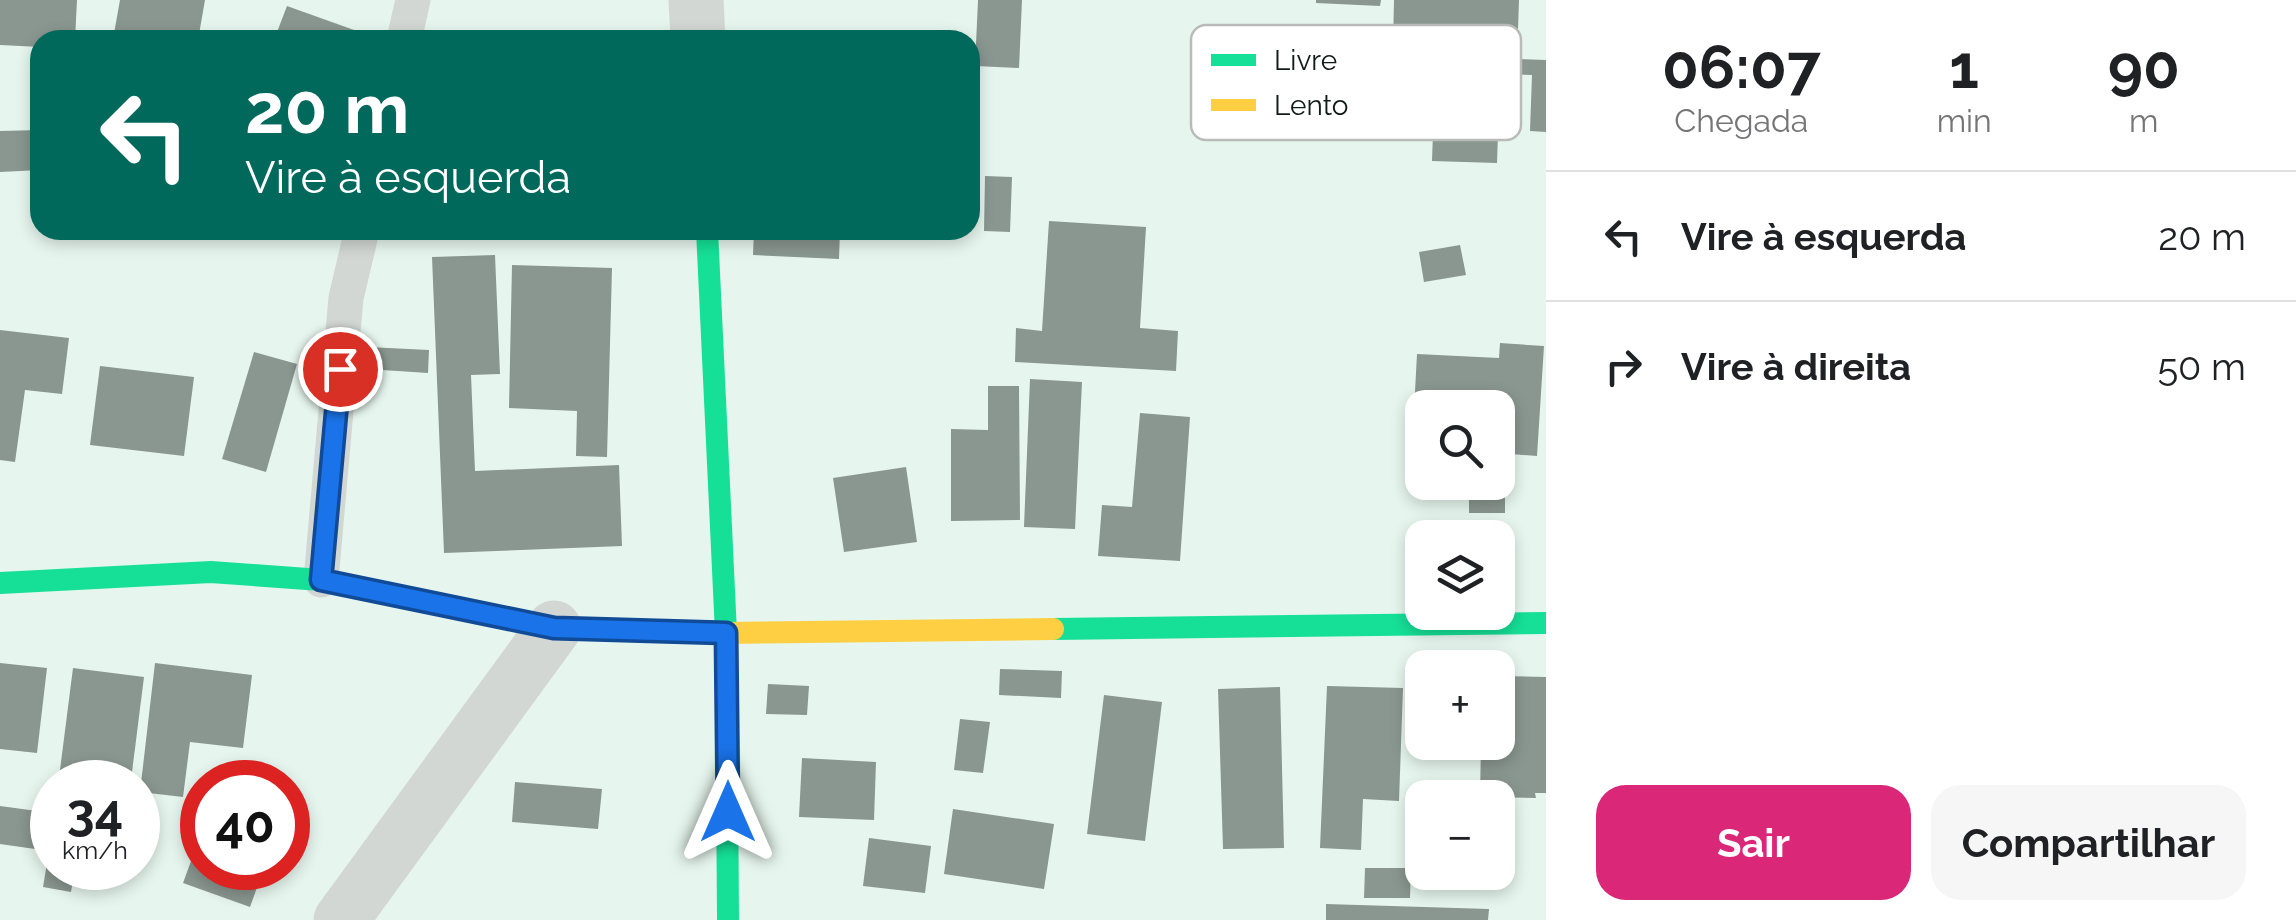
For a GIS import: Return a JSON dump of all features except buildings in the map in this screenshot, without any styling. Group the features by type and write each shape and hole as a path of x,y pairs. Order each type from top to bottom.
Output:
{"street":[{"path":"696,0 698,30"},
{"path":"707,240 726,633 728,920"},
{"path":"0,583 211,572 321,580 554,628 726,633 1546,623"},
{"path":"341,920 554,628"}],"lane":[{"path":"406,30 413,0"},
{"path":"321,580 346,298 360,240"}],"traffic: fast":[{"path":"707,240 726,633 728,920"},
{"path":"0,583 211,572 321,580 467,610"},
{"path":"1053,629 1546,623"}],"traffic: slow":[{"path":"467,610 554,628 726,633 1053,629"}],"route":[{"path":"340,369 321,580 554,628 726,633 728,812"}]}
